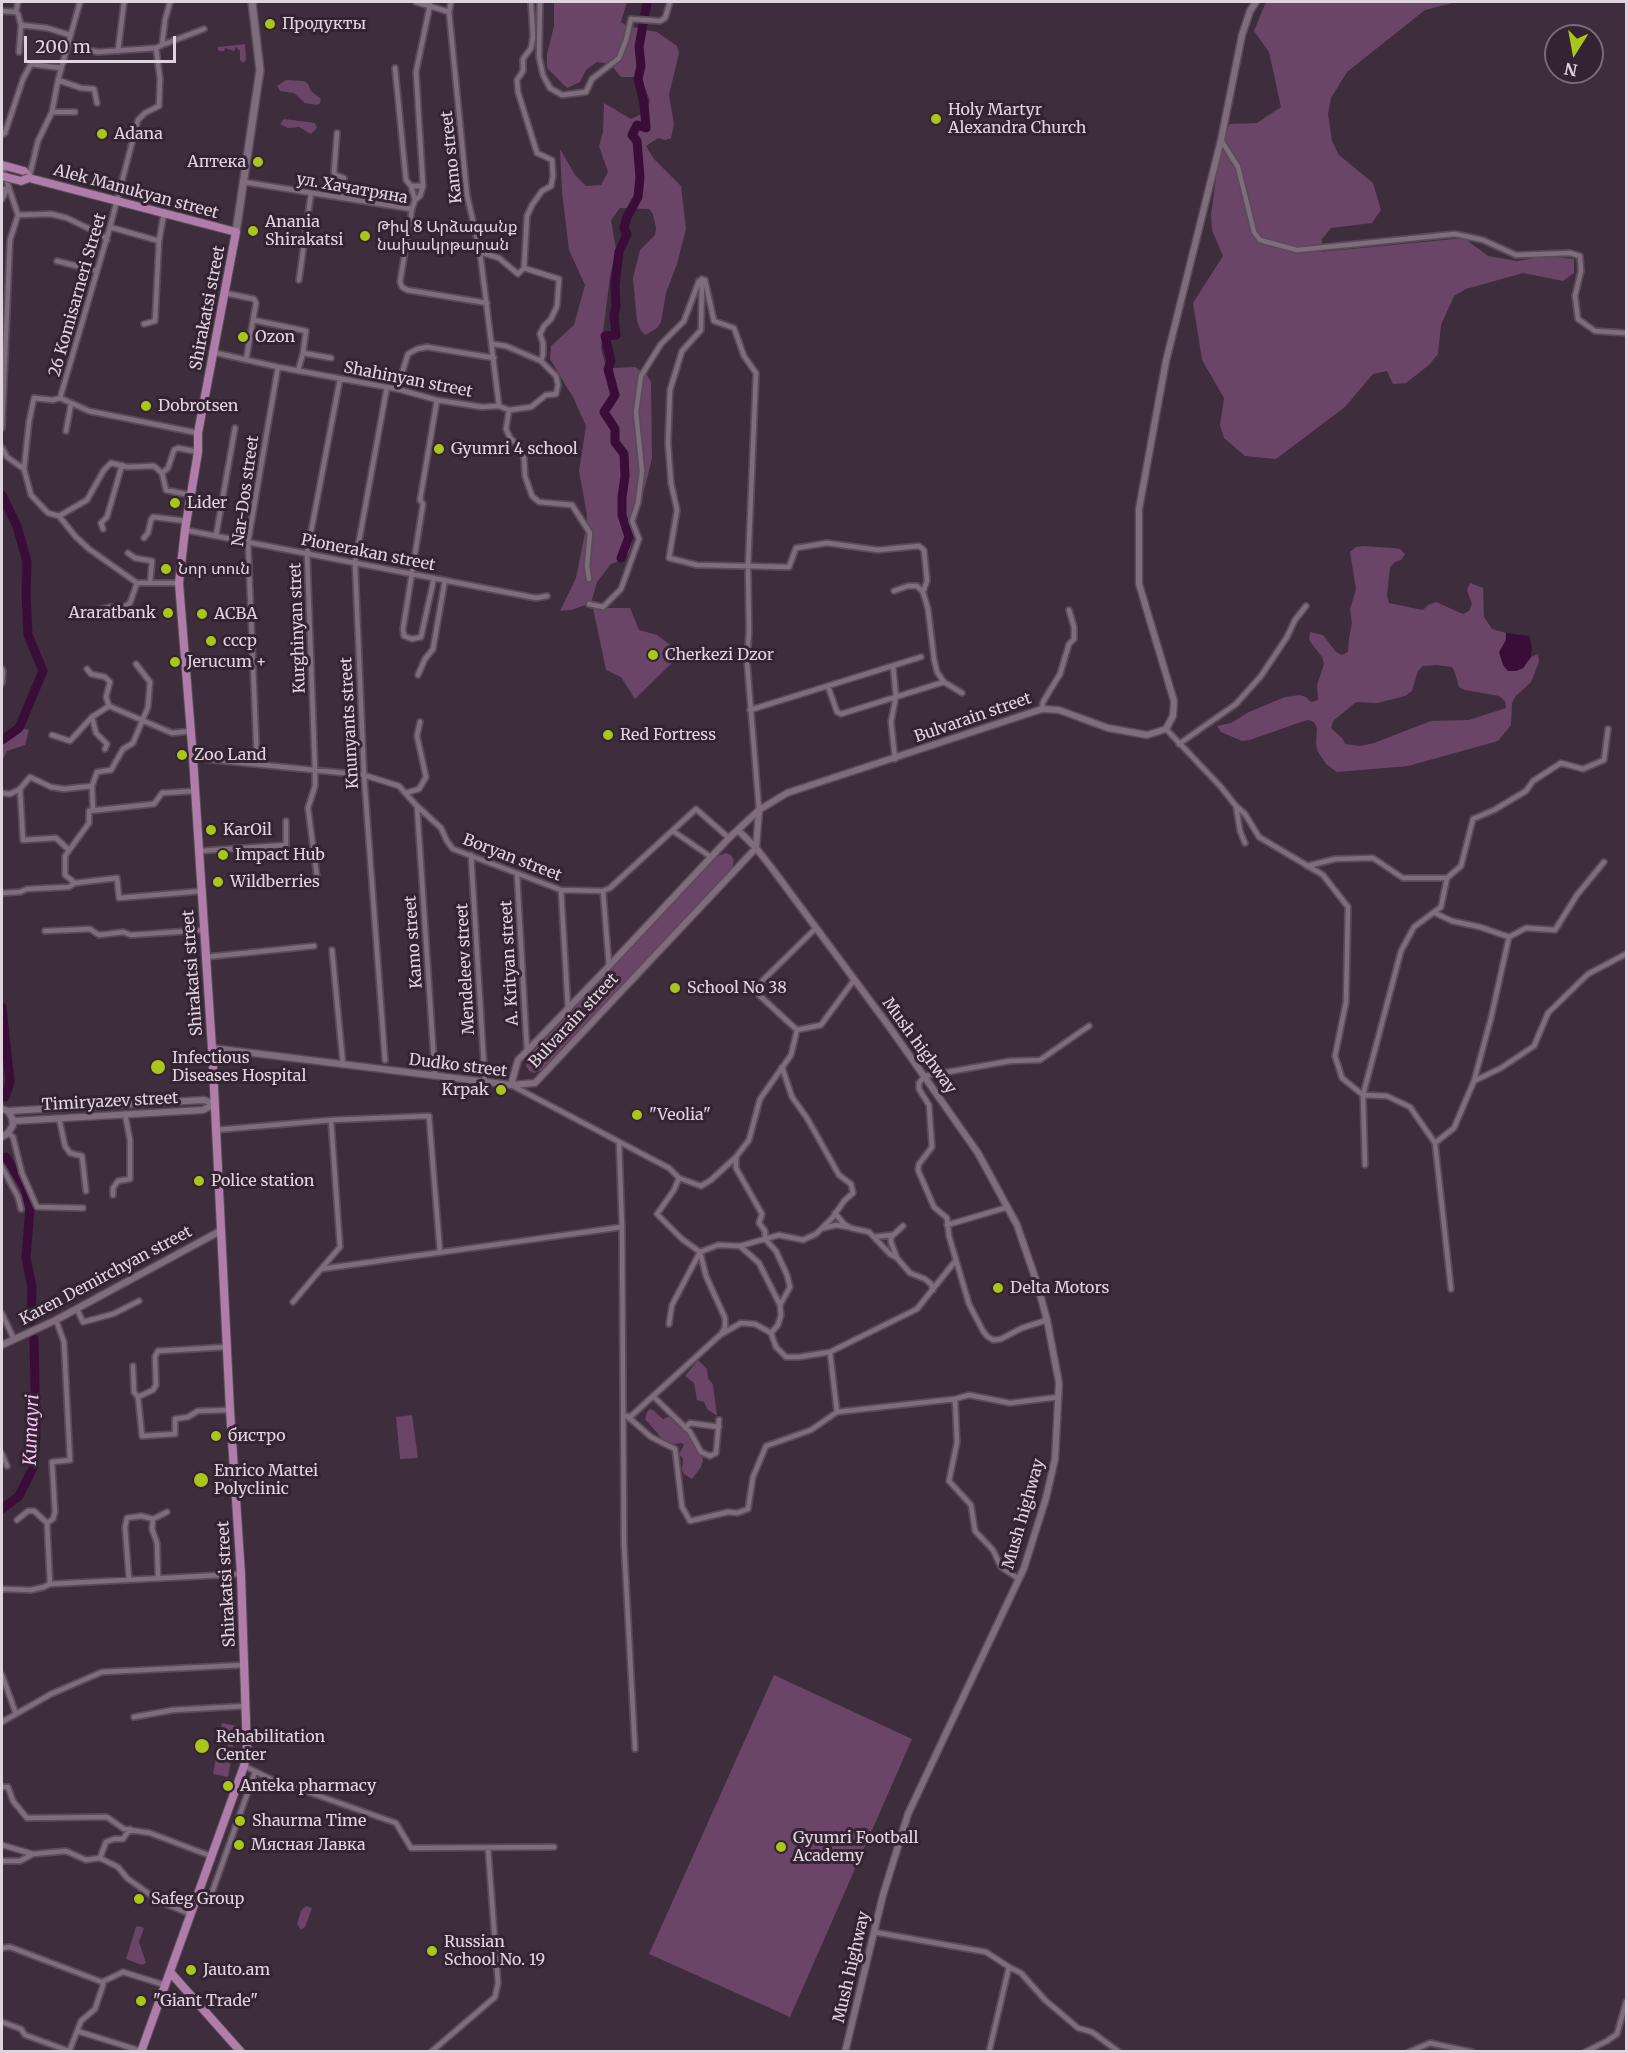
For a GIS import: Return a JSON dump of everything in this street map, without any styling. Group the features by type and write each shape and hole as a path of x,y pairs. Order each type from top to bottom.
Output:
{"main road":[{"name":"Shirakatsi street","path":"141,2051 244,1766 248,1738 212,1048 179,583 185,526 198,452 198,433 236,232 260,70 252,2"},
{"name":"Alek Manukyan street","path":"2,166 24,171 29,178"},
{"name":"Alek Manukyan street","path":"2,176 21,181 29,178 236,232"},
{"path":"170,1972 241,2052"}],"street":[{"path":"18,2 16,12 21,25 19,52"},
{"path":"29,178 38,141 52,112 61,68 80,2"},
{"path":"118,51 124,2"},
{"path":"162,45 170,2"},
{"path":"416,2 449,12"},
{"name":"Kamo street","path":"451,2 449,12 467,195 480,252 499,406"},
{"path":"480,252 499,258 518,274 524,268 527,216 542,191 551,186 552,160 537,153 518,92 517,80 523,71 523,59 531,48 533,37 531,2"},
{"path":"540,2 539,57 543,75 550,88 562,95 586,92 592,79 619,58 631,19 660,21 665,18 670,2"},
{"path":"1256,2 1250,11 1242,35 1221,140 1164,372 1139,509 1139,584 1174,701 1173,716 1166,729 1245,814 1259,837 1323,875 1348,907 1346,1002 1335,1056 1342,1078 1363,1095 1387,1096 1410,1107 1434,1143 1451,1289"},
{"path":"412,209 423,186 416,72 430,5"},
{"path":"2,11 16,12"},
{"path":"21,25 47,28 70,35"},
{"path":"88,50 118,51 156,48 204,29"},
{"name":"26 Komisarneri Street","path":"60,398 110,227 138,120 145,113 159,106 160,79 156,48"},
{"path":"2,135 5,133 23,79 31,64 61,68"},
{"path":"395,68 406,180 411,186 415,200"},
{"path":"58,80 81,88 94,89 97,103"},
{"path":"52,112 75,112"},
{"path":"337,133 334,172 344,178 342,198"},
{"path":"1221,140 1238,166 1254,232 1260,240 1297,250 1455,234 1483,240 1516,255 1570,253 1581,256 1581,271 1575,296 1578,319 1595,331 1626,333"},
{"path":"2,166 18,215 10,240 2,428"},
{"name":"ул. Хачатряна","path":"244,182 412,209 400,282 402,287 407,290 487,303"},
{"path":"411,186 423,186"},
{"path":"2,190 8,189"},
{"path":"2,199 8,189"},
{"path":"299,280 311,194"},
{"path":"144,324 155,321 159,242 164,213"},
{"path":"18,215 51,214 67,218 102,235 106,240"},
{"path":"110,227 159,242"},
{"path":"57,261 97,271"},
{"path":"524,268 559,279 557,306 540,334 543,343 540,362"},
{"path":"702,279 705,280 714,321 734,328 744,356 756,373 748,567 747,662 759,810 756,848"},
{"path":"702,279 701,330 682,351 670,390 668,443 671,483 677,510 669,558 697,565 789,567 796,548 827,543 878,550 919,546 924,550 926,568 927,581 923,592"},
{"path":"589,604 603,607 621,589 635,552 639,539 632,521 638,503 642,471 636,412 641,376 661,344 684,321 699,281 702,279"},
{"path":"225,293 254,299 256,303 246,360"},
{"path":"253,320 306,331 298,371"},
{"path":"493,344 506,346 540,362 556,376 558,385 556,394 546,395 531,407 509,410 506,429 510,438 520,447 524,458 525,476 532,496 539,502 572,505 590,533 587,566 589,579"},
{"path":"397,389 408,354 417,349 428,347 494,358"},
{"name":"Shahinyan street","path":"212,352 397,389 437,400 482,407 499,406 509,410"},
{"path":"303,353 331,358"},
{"name":"Nar-Dos street","path":"257,763 248,542 278,367"},
{"name":"Kurghinyan stret","path":"317,878 308,808 315,786 315,770 307,553 340,379"},
{"name":"Knunyants street","path":"385,1060 364,775 355,563 387,387"},
{"path":"179,583 137,583 89,549 76,537 60,516 48,513 31,495 24,469 34,398 53,400 60,398 89,411 198,433"},
{"path":"434,578 421,637 412,639 404,636 403,629 423,504 420,500 437,400"},
{"path":"66,431 71,404"},
{"path":"216,536 235,428"},
{"path":"2,448 8,457 24,469"},
{"path":"162,473 168,468 174,450 178,448 198,452"},
{"path":"60,516 87,500 104,470 111,463 154,466 162,473 166,490 190,495"},
{"path":"103,529 101,523 106,518 122,465"},
{"name":"Pionerakan street","path":"144,538 153,517 216,536 536,598 547,596"},
{"path":"128,553 135,558 152,561 150,584"},
{"path":"418,675 425,659 433,649 445,580"},
{"path":"102,609 110,607 123,611 130,603 137,583"},
{"path":"894,591 908,586 917,586 923,592 928,609 937,672 944,682 962,693"},
{"path":"1179,744 1236,704 1262,676 1295,620 1306,606"},
{"path":"1042,709 1043,702 1060,674 1069,644 1074,639 1074,627 1069,610"},
{"path":"750,710 921,657"},
{"path":"93,810 92,786 97,772 111,770 123,749 133,743 150,702 150,682 136,664"},
{"path":"893,666 896,696 891,722 895,759"},
{"path":"2,669 2,683"},
{"path":"87,669 91,674 105,677 110,682 106,697 109,706 172,733 191,731"},
{"path":"828,686 837,712 841,714 944,682"},
{"path":"52,735 70,741 92,717 109,706"},
{"name":"Bulvarain street","path":"756,848 535,1083 510,1084 518,1060 729,838 759,810 787,793 1042,709 1059,710 1108,728 1147,735 1166,729"},
{"path":"92,717 96,733 108,744 105,749"},
{"path":"406,793 419,789 426,777 417,736 420,723"},
{"path":"1365,1165 1363,1095 1401,951 1414,927 1441,907 1447,878 1461,866 1473,819 1494,810 1526,791 1533,781 1561,763 1583,769 1604,760 1608,729"},
{"name":"Boryan street","path":"193,758 364,775 399,786 416,806 441,828 453,849 561,890 603,891"},
{"path":"2,794 10,794 20,789 30,777 51,787 64,789 92,786"},
{"path":"20,789 23,840 56,838 69,850"},
{"path":"75,883 65,875 65,856 89,823 88,811 154,804 162,793 195,791"},
{"name":"Kamo street","path":"416,806 435,1076"},
{"path":"1236,806 1240,831 1245,843"},
{"path":"609,966 603,891 616,884 696,809 729,838"},
{"path":"199,851 286,845 286,821"},
{"name":"Mush highway","path":"738,830 756,848 816,928 925,1076 978,1153 1017,1225 1047,1320 1059,1383 1055,1459 1046,1498 1019,1579 908,1814 883,1895 845,2052"},
{"path":"673,831 711,857"},
{"name":"Mendeleev street","path":"471,855 485,1082"},
{"path":"1307,866 1335,859 1372,858 1403,878 1447,878"},
{"path":"1434,912 1452,921 1509,937 1526,928 1555,930 1577,895 1604,862"},
{"name":"A. Krityan street","path":"517,875 527,1051"},
{"path":"2,893 69,887 75,883 117,878 119,898 202,891"},
{"path":"561,890 568,1009"},
{"path":"797,1030 759,995 758,989 764,980 816,928"},
{"path":"45,931 90,929 99,934 123,932 131,935 204,930"},
{"path":"1434,1143 1454,1128 1474,1081 1509,937"},
{"path":"206,957 314,946"},
{"path":"332,950 343,1065"},
{"path":"1474,1081 1501,1068 1534,1046 1548,1013 1588,974 1626,954"},
{"path":"797,1030 820,1025 854,980"},
{"path":"1047,1320 1022,1328 1001,1339 993,1340 987,1336 969,1304 947,1218 934,1207 918,1170 919,1164 932,1147 929,1105 919,1089 919,1083 925,1076 1010,1061 1040,1060 1089,1026"},
{"path":"629,1418 725,1328 725,1318 705,1276 700,1252 682,1239 657,1214 674,1190 679,1178 701,1186 736,1157 749,1140 760,1099 791,1055 797,1030"},
{"name":"Dudko street","path":"212,1048 510,1084 669,1168 679,1178"},
{"path":"669,1324 672,1305 700,1252 718,1245 740,1246 779,1235 803,1240 816,1234 853,1193 851,1184 840,1175 792,1096 782,1067"},
{"name":"Timiryazev street","path":"4,1110 204,1100 214,1104"},
{"path":"144,1102 145,1113"},
{"name":"Timiryazev street","path":"4,1110 13,1121 203,1110 214,1104"},
{"path":"113,1195 113,1188 118,1181 130,1179 130,1140 125,1114"},
{"path":"216,1130 331,1120 429,1116 440,1252"},
{"path":"59,1118 65,1146 70,1153 82,1156 86,1191"},
{"path":"293,1302 340,1246 331,1120"},
{"path":"5,1135 12,1128 13,1121"},
{"path":"5,1135 13,1137 22,1173 37,1207 83,1208"},
{"path":"619,1143 622,1227 624,1544 635,1749"},
{"path":"736,1157 736,1168 762,1214 759,1222 765,1231 765,1239 776,1251 787,1275 790,1287 780,1305"},
{"path":"2,1167 18,1197 21,1209"},
{"path":"947,1225 1008,1206"},
{"path":"836,1213 850,1228"},
{"path":"822,1228 836,1225 869,1232 910,1273 931,1284 933,1290"},
{"path":"874,1237 888,1237 903,1226"},
{"path":"321,1269 622,1227"},
{"name":"Karen Demirchyan street","path":"2,1345 56,1320 222,1230"},
{"path":"894,1234 891,1242 897,1258"},
{"path":"740,1246 759,1263 780,1305 781,1315 771,1333"},
{"path":"720,1335 741,1323 755,1324 771,1333 776,1347 786,1357 830,1352 917,1309 956,1260"},
{"path":"77,1309 83,1322 113,1314 139,1302"},
{"path":"2,1314 14,1339"},
{"path":"46,1523 54,1519 55,1512 52,1462 70,1460 64,1342 56,1320"},
{"path":"138,1397 153,1390 156,1385 155,1357 158,1351 226,1347"},
{"path":"830,1352 837,1412"},
{"path":"133,1366 134,1392 138,1397 142,1436 175,1434 175,1419 188,1417 198,1411 230,1410"},
{"path":"624,1414 651,1437 675,1449 682,1507 690,1521 748,1509 753,1477 766,1446 812,1430 837,1412 955,1399 969,1395 1010,1403 1059,1397"},
{"path":"654,1397 685,1428 701,1452 710,1456 716,1453 719,1420"},
{"path":"955,1399 957,1442 949,1481 970,1505 975,1531 993,1550 1000,1567 1019,1579"},
{"path":"685,1428 690,1423 718,1427"},
{"path":"2,1454 7,1466"},
{"path":"17,1520 28,1511 34,1511 46,1523 50,1584"},
{"path":"129,1579 126,1518 141,1516 153,1519 167,1512"},
{"path":"153,1519 152,1528 157,1543 158,1577"},
{"path":"2,1589 31,1590 50,1584 241,1574"},
{"path":"2,1722 51,1694 102,1672 244,1665"},
{"path":"2,1675 16,1714"},
{"path":"134,1717 173,1710 246,1706"},
{"path":"244,1766 396,1823 411,1848 554,1846"},
{"path":"196,1897 209,1901 255,1772"},
{"path":"2,1788 8,1786 13,1801 27,1818 107,1817 124,1829 150,1833 211,1856"},
{"path":"100,1858 106,1842 123,1839 130,1829"},
{"path":"2,1845 33,1854 66,1851 86,1860 100,1858 118,1867 127,1878 159,1901 190,1914"},
{"path":"431,2052 495,1997 498,1983 488,1848"},
{"path":"2,1861 20,1861 33,1854"},
{"path":"874,1932 986,1952 1021,1973 1045,2000 1078,2028 1092,2032 1119,2052"},
{"path":"2,1948 10,1947 102,1982 123,1972 165,1985"},
{"path":"989,2052 1009,1967"},
{"path":"2,2022 21,2029 25,2035 69,2051 81,2021 95,2009 104,1985 102,1982"},
{"path":"1585,2052 1617,2034 1626,2002"},
{"path":"77,2031 141,2051"},
{"path":"1409,2052 1430,2043 1472,2052"}],"shaded area":[{"path":"554,2 627,2 621,22 627,26 657,32 677,46 679,53 669,95 674,124 671,138 665,140 658,138 646,146 654,159 681,186 686,229 677,264 666,293 661,322 657,328 645,335 637,321 633,278 640,250 655,235 653,214 649,209 620,208 611,220 616,249 601,348 605,363 613,368 635,367 647,375 651,382 652,458 645,487 635,507 633,539 629,553 624,559 611,564 597,582 591,603 560,611 576,578 587,515 579,471 586,426 574,399 550,359 551,346 574,325 585,285 569,250 562,192 560,149 575,175 586,186 601,185 608,172 599,146 603,132 604,103 631,119 644,113 650,101 645,88 635,77 621,77 610,64 597,62 586,70 580,82 567,88 547,68 547,54 554,26"},
{"path":"1269,2 1456,2 1425,10 1347,72 1331,98 1328,114 1332,141 1339,155 1373,183 1381,210 1372,223 1331,228 1322,239 1321,252 1464,238 1488,256 1517,261 1546,256 1574,259 1574,273 1563,281 1523,273 1466,289 1454,296 1441,325 1438,354 1429,365 1406,383 1393,384 1387,371 1373,374 1345,407 1276,459 1245,456 1224,438 1220,425 1224,398 1202,360 1193,303 1223,256 1212,230 1211,215 1218,163 1229,124 1257,123 1281,107 1269,52 1254,31 1265,4"},
{"path":"245,44 246,60 243,63 240,60 240,51 236,47 234,51 225,48 224,51 219,51 218,49 218,47"},
{"path":"286,80 304,81 321,99 320,103 317,105 305,103 294,93 280,91 277,86"},
{"path":"284,119 315,123 317,128 311,134 299,127 288,128 280,124"},
{"path":"1356,547 1400,549 1405,554 1401,560 1390,567 1387,596 1389,603 1423,610 1436,602 1463,614 1469,611 1472,604 1467,590 1470,583 1483,588 1484,617 1492,629 1506,633 1503,665 1508,671 1523,668 1531,657 1538,654 1539,662 1531,682 1515,697 1512,703 1511,725 1498,741 1408,766 1337,772 1326,764 1318,752 1317,728 1314,722 1308,720 1242,741 1221,732 1217,726 1231,723 1249,712 1285,697 1300,695 1311,702 1318,700 1317,685 1324,664 1322,657 1309,640 1310,632 1323,635 1336,652 1342,655 1348,652 1352,623 1350,609 1356,589 1350,552","holes":["1423,666 1452,667 1459,687 1499,696 1505,701 1506,708 1469,720 1431,721 1374,743 1360,746 1345,744 1331,728 1333,721 1356,702 1377,703 1405,696 1412,691 1418,671"]},
{"path":"593,608 630,608 639,630 657,635 676,649 677,658 635,699 621,677 606,670"},
{"path":"1506,633 1529,636 1532,647 1531,657 1523,668 1516,671 1508,671 1503,665 1499,652 1506,640"},
{"path":"24,729 29,730 25,745 7,751 3,759 2,744"},
{"path":"726,853 734,860 732,868 542,1070 534,1073 529,1071 526,1066 528,1057 718,856"},
{"path":"698,1360 707,1369 708,1378 713,1385 717,1416 707,1409 704,1402 697,1400 694,1383 685,1376"},
{"path":"650,1409 663,1419 673,1417 702,1453 701,1467 692,1479 682,1470 683,1459 679,1454 684,1445 664,1441 645,1419"},
{"path":"412,1415 418,1458 400,1459 396,1417"},
{"name":"Gyumri Football Academy","path":"774,1675 912,1739 790,2017 649,1954"},
{"path":"222,1723 237,1726 233,1747 217,1744"},
{"path":"217,1752 232,1755 228,1777 213,1774"},
{"path":"306,1906 312,1908 305,1927 301,1930 297,1924 301,1911"},
{"path":"138,1926 144,1928 139,1942 146,1963 142,1965 126,1959"}],"waterway":[{"path":"621,558 629,537 622,515 624,454 615,442 615,429 604,412 615,395 608,369 611,361 605,336 616,335 615,285 619,252 627,234 624,228 627,217 638,197 640,177 637,141 632,135 637,125 646,128 644,103 638,79 641,66 639,47 647,2"},
{"path":"2,495 17,526 27,562 28,635 43,671 19,728 2,740"},
{"path":"2,1007 10,1082 5,1097"},
{"path":"6,1157 25,1188 30,1208 26,1258 32,1287 31,1321"},
{"name":"Kumayri","path":"2,1509 19,1496 33,1468 36,1438 34,1339"}],"place":[{"name":"Продукты","path":"270,24"},
{"name":"Holy Martyr Alexandra Church","path":"936,119"},
{"name":"Adana","path":"102,134"},
{"name":"Аптека","path":"258,162"},
{"name":"Anania Shirakatsi","path":"253,231"},
{"name":"Թիվ 8 Արձագանք նախակրթարան","path":"365,236"},
{"name":"Ozon","path":"243,337"},
{"name":"Dobrotsen","path":"146,406"},
{"name":"Gyumri 4 school","path":"439,449"},
{"name":"Lider","path":"175,503"},
{"name":"Նոր տուն","path":"166,569"},
{"name":"Araratbank","path":"168,613"},
{"name":"ACBA","path":"202,614"},
{"name":"ссср","path":"211,641"},
{"name":"Cherkezi Dzor","path":"653,655"},
{"name":"Jerucum +","path":"175,662"},
{"name":"Red Fortress","path":"608,735"},
{"name":"Zoo Land","path":"182,755"},
{"name":"KarOil","path":"211,830"},
{"name":"Impact Hub","path":"223,855"},
{"name":"Wildberries","path":"218,882"},
{"name":"School No 38","path":"675,988"},
{"name":"Infectious Diseases Hospital","path":"158,1067"},
{"name":"Krpak","path":"501,1090"},
{"name":"\"Veolia\"","path":"637,1115"},
{"name":"Police station","path":"199,1181"},
{"name":"Delta Motors","path":"998,1288"},
{"name":"бистро","path":"216,1436"},
{"name":"Enrico Mattei Polyclinic","path":"201,1480"},
{"name":"Rehabilitation Center","path":"202,1746"},
{"name":"Anteka pharmacy","path":"228,1786"},
{"name":"Shaurma Time","path":"240,1821"},
{"name":"Мясная Лавка","path":"239,1845"},
{"name":"Gyumri Football Academy","path":"781,1847"},
{"name":"Safeg Group","path":"139,1899"},
{"name":"Russian School No. 19","path":"432,1951"},
{"name":"Jauto.am","path":"191,1970"},
{"name":"\"Giant Trade\"","path":"141,2001"}]}
